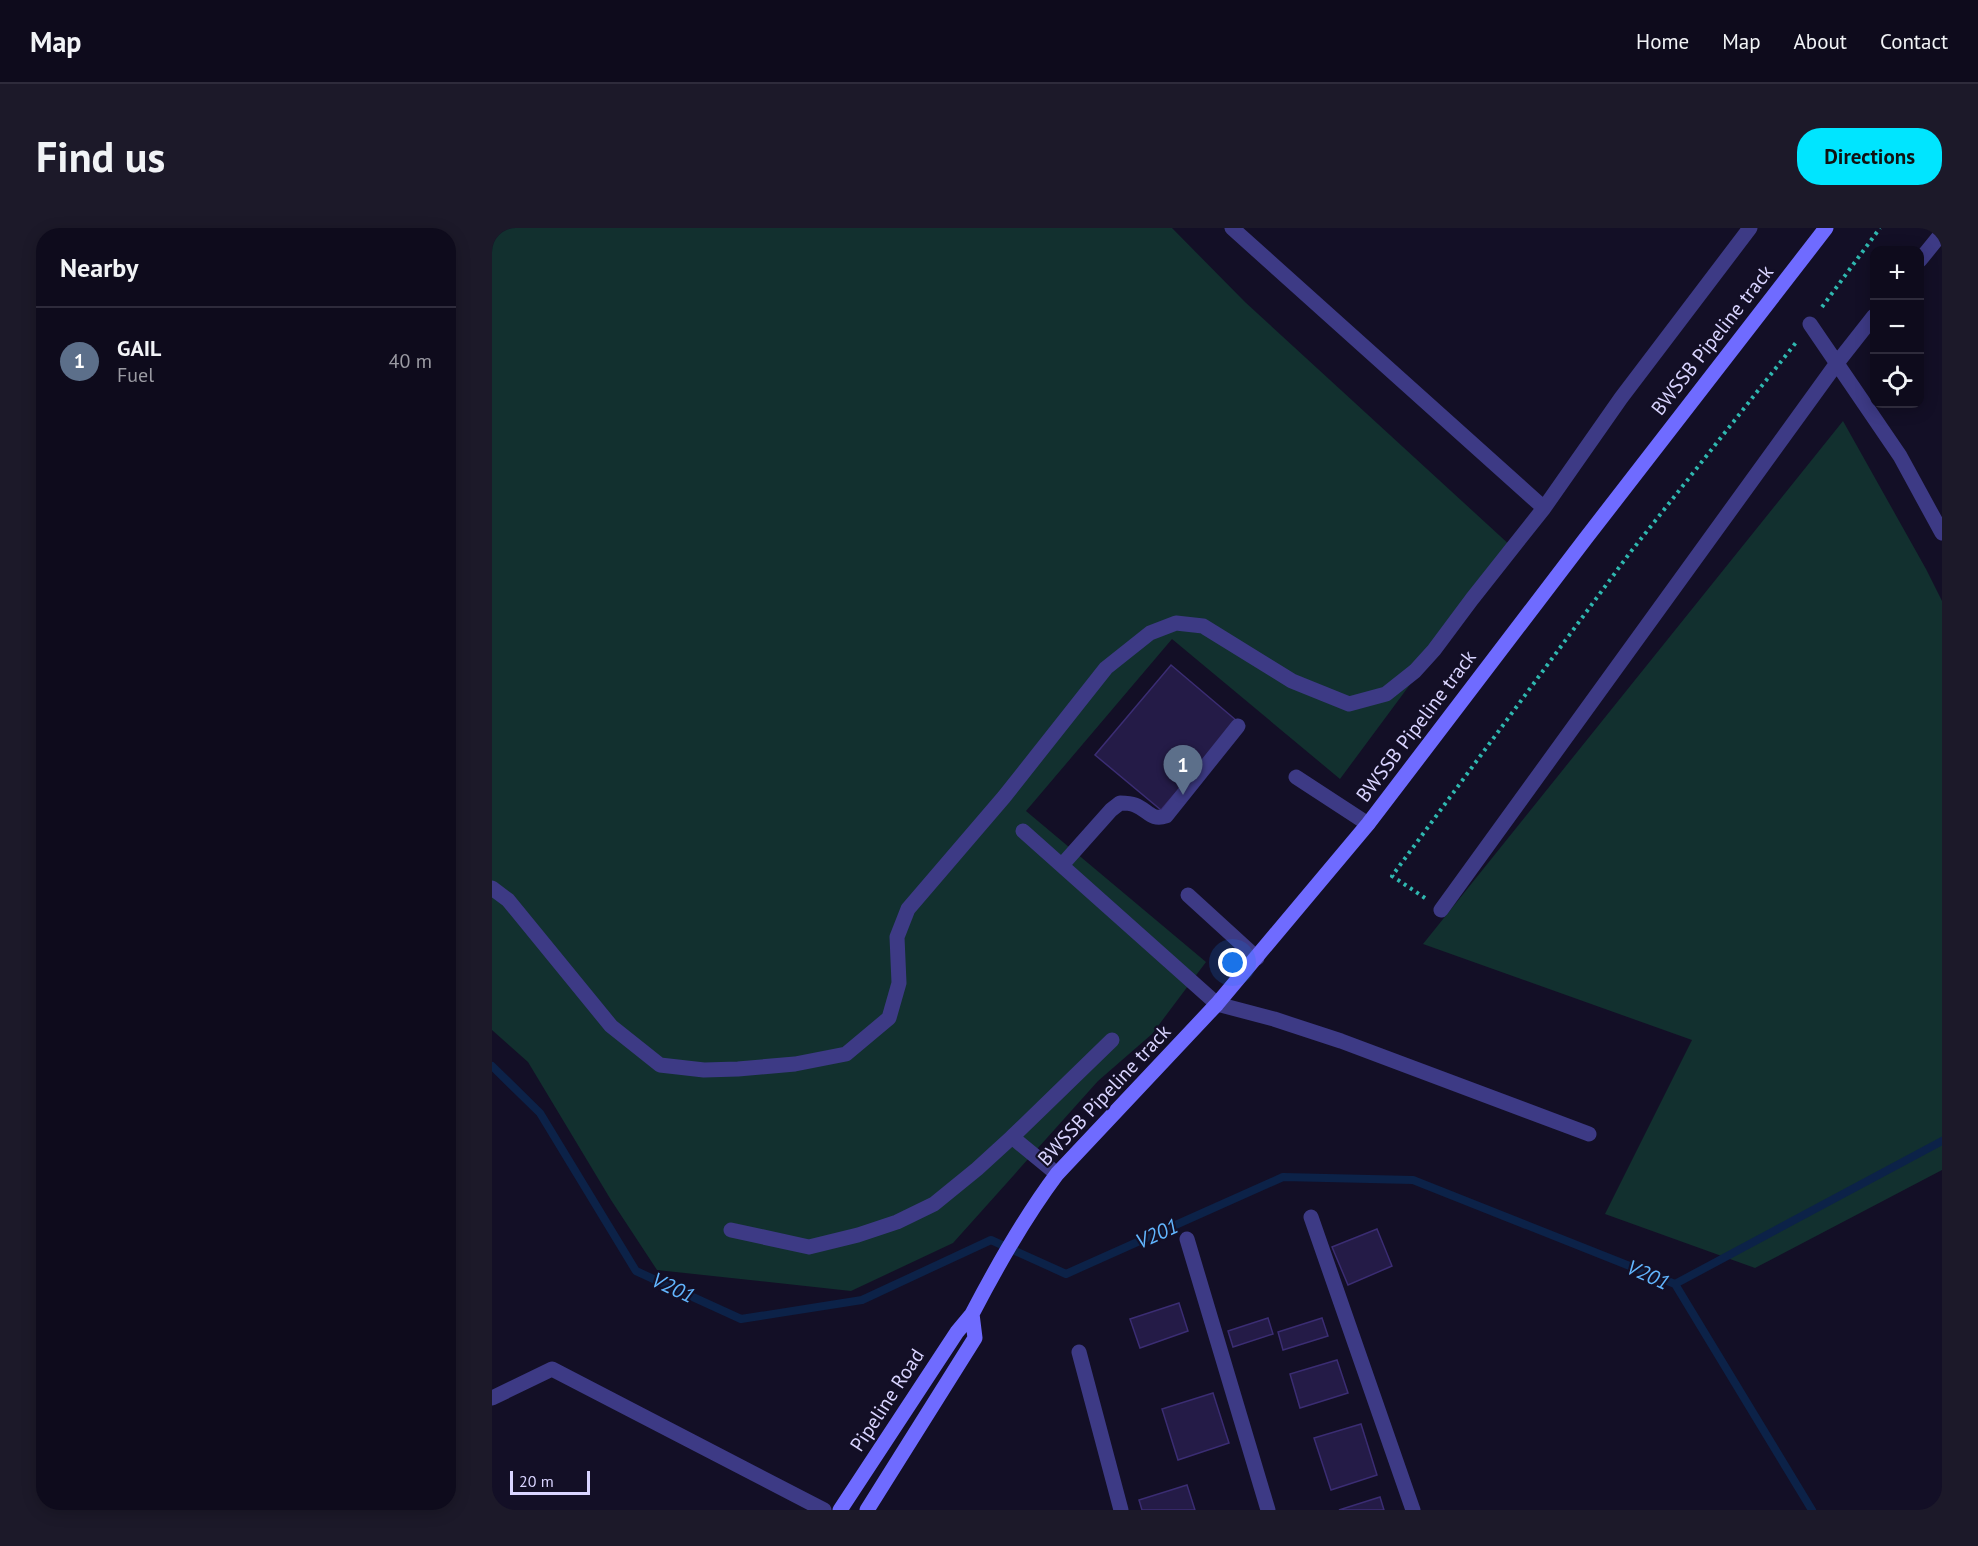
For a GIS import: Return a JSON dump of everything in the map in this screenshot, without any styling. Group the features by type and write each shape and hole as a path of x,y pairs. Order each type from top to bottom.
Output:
{"street":[{"path":"1232,228 1545,508"},
{"path":"492,888 508,900 611,1026 660,1065 704,1070 738,1069 795,1064 846,1054 889,1018 899,983 897,937 908,909 1004,797 1106,668 1150,633 1176,623 1203,626 1292,681 1349,704 1386,694 1415,671 1434,650 1472,598 1545,508 1621,398 1750,228"},
{"name":"BWSSB Pipeline track","path":"1018,1231 1038,1199 1058,1174 1217,1004 1368,824 1826,228"},
{"path":"1924,256 1942,233"},
{"path":"1441,910 1836,363 1870,322"},
{"path":"1810,324 1900,456 1942,534"},
{"path":"1062,865 1120,803 1137,805 1153,817 1166,816 1238,726"},
{"path":"1296,777 1368,824"},
{"path":"1023,831 1217,1004 1274,1018 1341,1041 1589,1134"},
{"path":"1188,895 1257,957"},
{"path":"732,1230 809,1247 858,1235 897,1222 934,1204 1012,1137 1112,1040"},
{"path":"1012,1137 1058,1174"},
{"path":"1311,1217 1413,1510"},
{"name":"Pipeline Road","path":"840,1510 957,1332 972,1314 1018,1231"},
{"path":"1187,1239 1268,1510"},
{"name":"Pipeline Road","path":"867,1510 975,1338 972,1314"},
{"path":"1079,1352 1121,1510"},
{"path":"492,1398 552,1369 824,1510"}],"path":[{"path":"1441,910 1392,876 1629,554 1810,324 1880,228"}],"green space":[{"path":"492,228 1172,228 1245,302 1512,547 1340,779 1172,639 1026,811 1206,962 1152,1034 1098,1081 953,1243 851,1291 657,1270 611,1200 528,1062 492,1030"},
{"path":"1843,421 1942,601 1942,1170 1755,1268 1605,1214 1692,1040 1423,944"}],"building":[{"path":"1171,665 1237,721 1161,810 1095,755"},
{"path":"1377,1229 1392,1266 1348,1285 1332,1247"},
{"path":"1179,1303 1188,1331 1140,1348 1130,1319"},
{"path":"1268,1318 1273,1334 1233,1347 1228,1331"},
{"path":"1322,1318 1328,1336 1283,1350 1278,1332"},
{"path":"1337,1360 1348,1393 1300,1408 1290,1374"},
{"path":"1213,1393 1229,1443 1178,1460 1162,1409"},
{"path":"1361,1424 1377,1475 1331,1490 1314,1438"},
{"path":"1187,1485 1195,1510 1142,1510 1139,1500"},
{"path":"1380,1497 1384,1510 1339,1510"}],"waterway":[{"name":"V201","path":"492,1066 540,1113 636,1271 741,1319 862,1300 991,1240 1066,1274 1283,1177 1413,1180 1675,1284 1812,1510"},
{"path":"1675,1284 1942,1141"}],"place":[{"name":"GAIL","path":"1183,795"}]}
